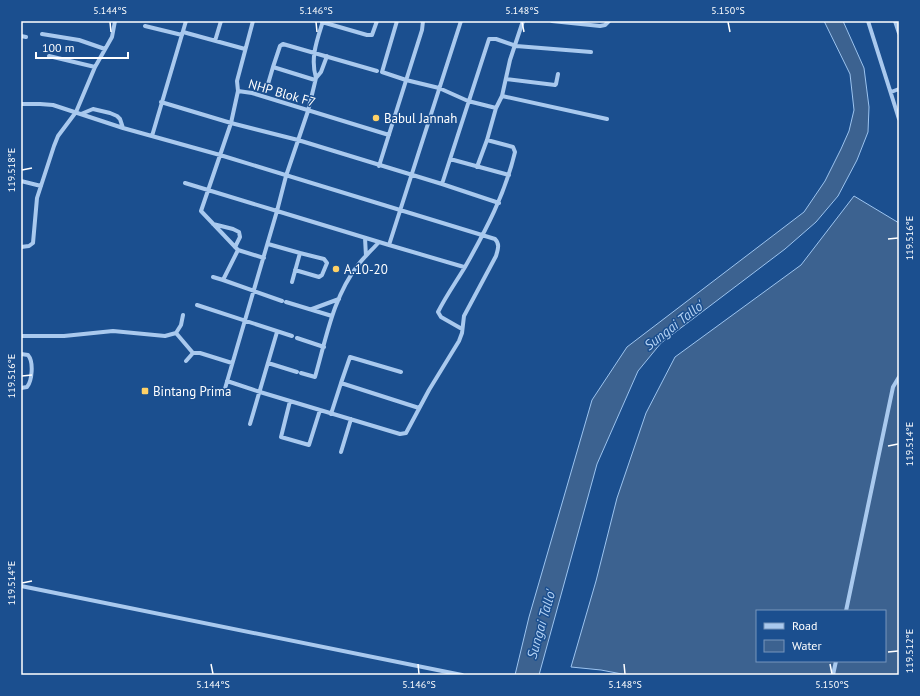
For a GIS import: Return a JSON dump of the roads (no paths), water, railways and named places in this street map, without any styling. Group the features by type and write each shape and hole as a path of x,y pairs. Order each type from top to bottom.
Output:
{"street":[{"path":"21,247 29,246 33,242 37,198 58,136 76,112 95,67 112,37 115,21"},
{"path":"152,136 186,21"},
{"path":"215,41 221,21"},
{"name":"NHP Blok F7","path":"253,21 237,82 238,91 252,93 389,134"},
{"path":"316,79 314,72 314,53 323,21 367,35 372,35 377,21"},
{"path":"379,71 397,21"},
{"path":"379,166 422,30 422,21"},
{"path":"389,245 461,21"},
{"path":"477,166 487,140 496,108 502,96 513,52 523,21"},
{"path":"552,21 580,22 600,26 605,25 609,21"},
{"path":"868,21 899,119"},
{"path":"895,21 899,32"},
{"path":"145,26 183,33 245,49"},
{"path":"42,34 79,40 105,48"},
{"path":"442,184 489,39 516,46 591,52"},
{"path":"268,84 278,48 281,44 439,88 468,101 496,108"},
{"path":"48,56 95,67"},
{"path":"224,392 246,322 286,176 308,110 316,79 321,72 327,56"},
{"path":"273,67 316,79"},
{"path":"506,79 554,85 556,84 558,74"},
{"path":"891,92 899,89"},
{"path":"238,91 231,123 201,211 237,249 264,258"},
{"path":"502,96 607,119"},
{"path":"162,102 231,123 298,140 442,184 498,205"},
{"path":"21,104 47,104 76,112 123,128 220,155 495,238 499,244 482,285 464,316 459,341 419,408 408,432 404,434 331,414 227,381"},
{"path":"81,114 93,109 110,113 120,119 123,128"},
{"path":"462,329 441,317 438,312 483,235 498,205 509,175 515,150 513,147 487,140"},
{"path":"450,159 509,175"},
{"path":"21,181 41,186"},
{"path":"185,183 464,267"},
{"path":"212,224 237,231 239,232 240,236 237,249 223,280"},
{"path":"365,238 366,256"},
{"path":"268,363 315,377 332,316 339,299 357,266 379,242"},
{"path":"268,244 324,259 327,263 320,277 295,270"},
{"path":"292,282 300,253"},
{"path":"213,277 254,292 332,316"},
{"path":"312,309 339,299"},
{"path":"197,305 324,347"},
{"path":"21,336 64,336 104,331 159,337 176,333 181,325 183,315"},
{"path":"250,424 277,332"},
{"path":"176,333 193,353"},
{"path":"186,361 193,353 200,353 232,363"},
{"path":"21,354 28,355 31,360 30,383 27,387 21,388"},
{"path":"344,356 401,372"},
{"path":"331,414 350,357"},
{"path":"846,610 893,387 899,377"},
{"path":"341,383 419,408"},
{"path":"290,401 281,437 309,445 320,410"},
{"path":"341,452 351,419"},
{"path":"21,586 462,675"},
{"path":"833,675 836,662"}],"water":[{"name":"Sungai Tallo'","path":"824,21 843,21 864,68 869,107 868,132 857,160 838,196 816,222 785,249 661,343 638,371 597,464 539,675 515,675 529,617 592,400 627,347 804,212 825,181 841,149 849,131 854,110 850,74"},
{"path":"854,196 899,223 899,675 627,675 601,670 571,667 596,581 617,498 646,413 675,357 801,265"}],"place":[{"name":"Babul Jannah","path":"376,118"},
{"name":"A.10-20","path":"336,269"},
{"name":"Bintang Prima","path":"145,391"}]}
